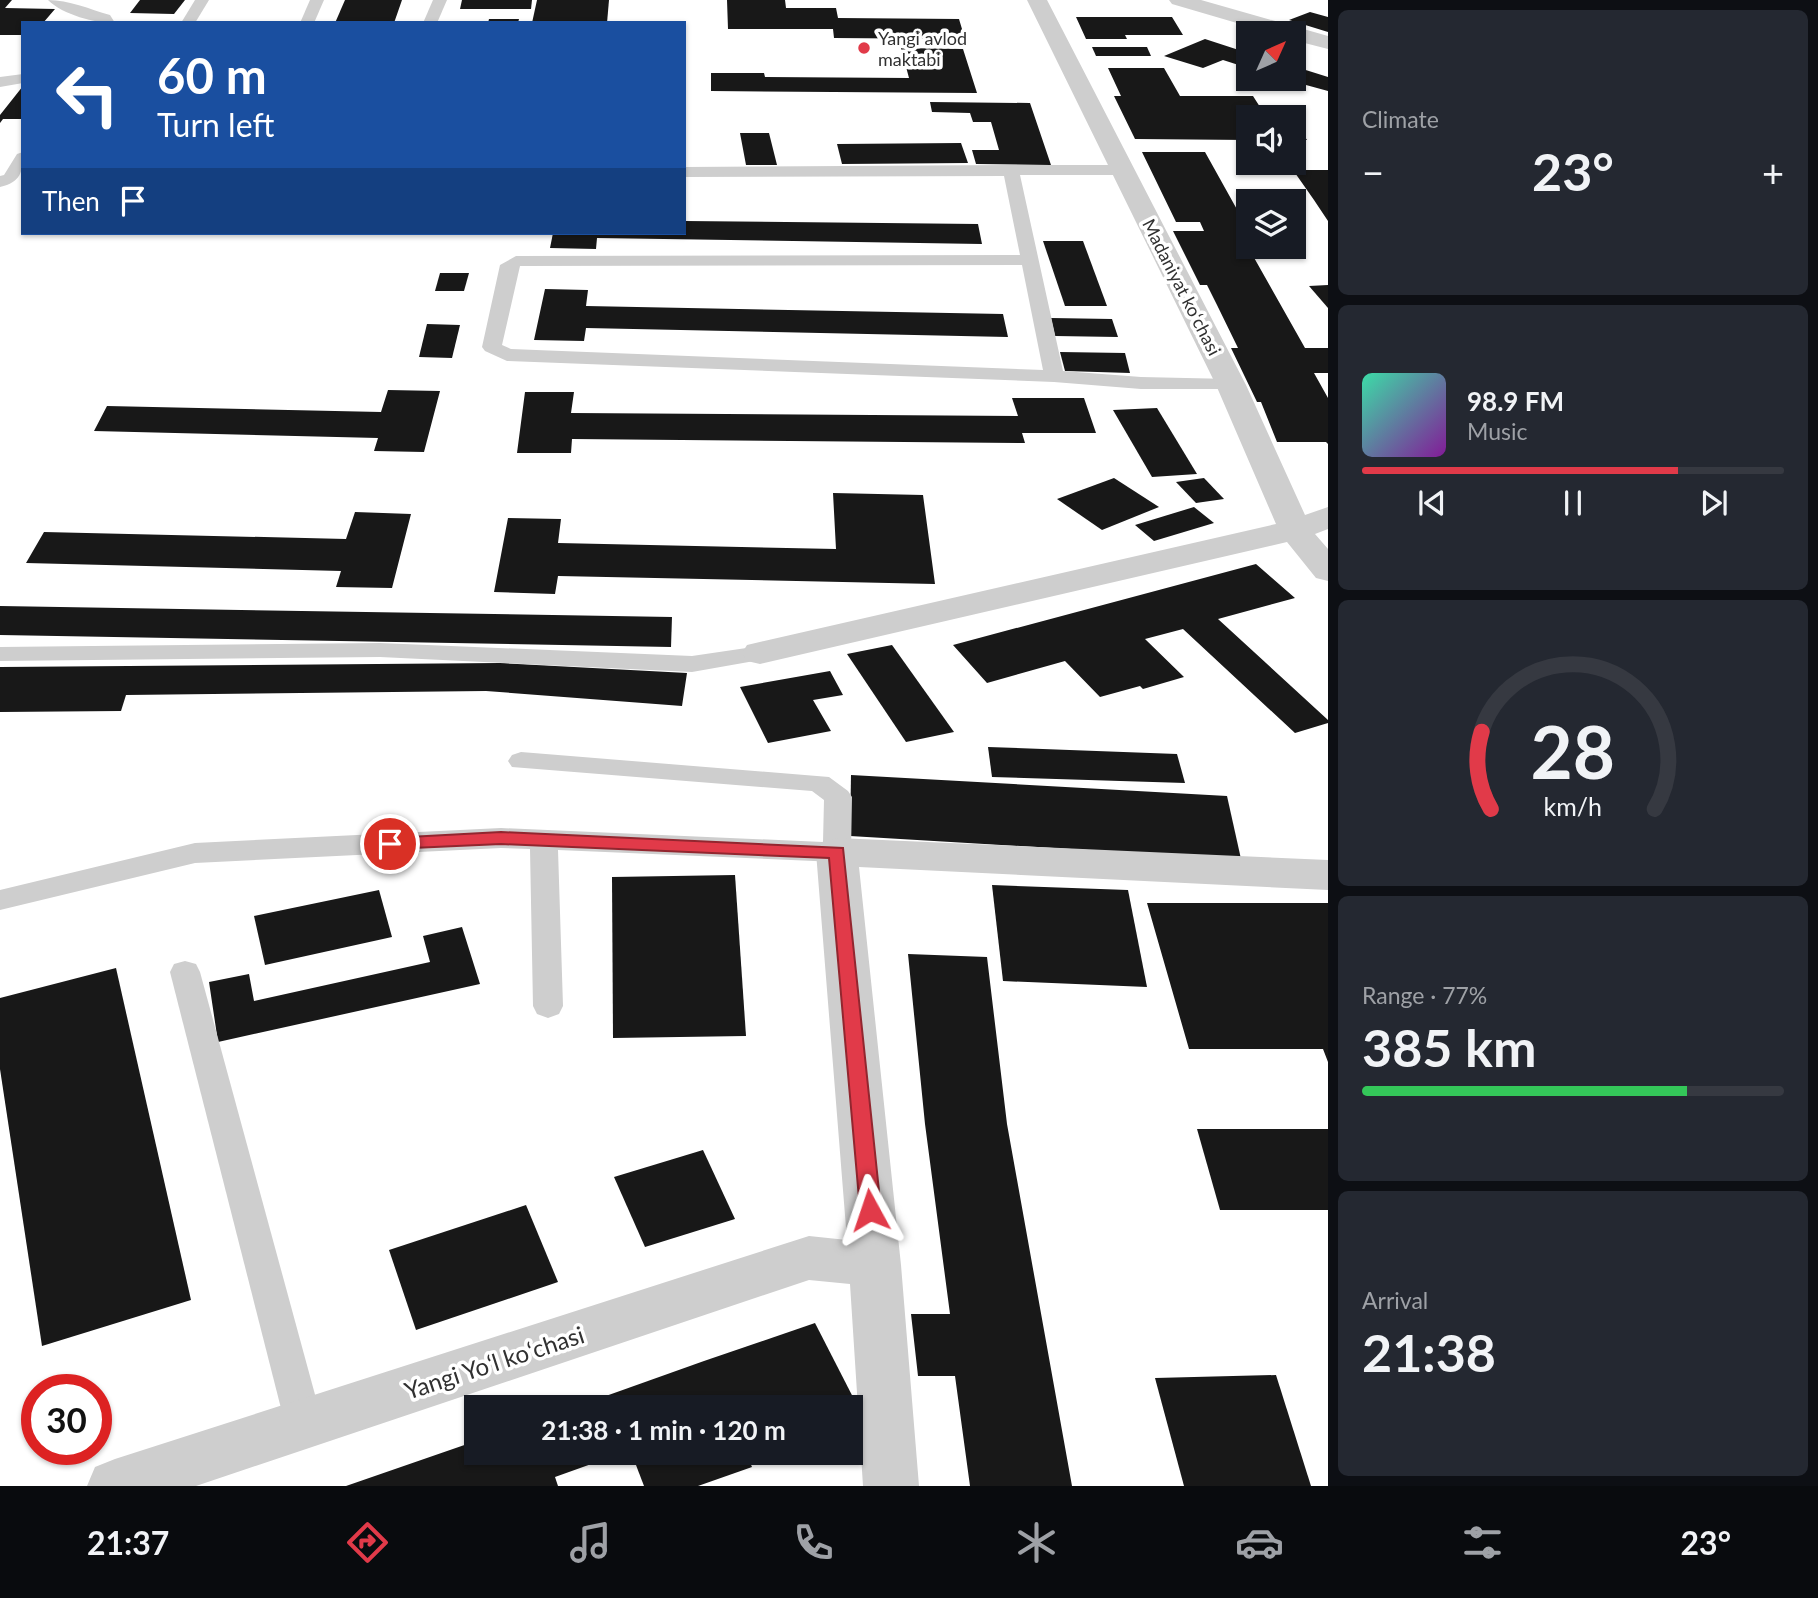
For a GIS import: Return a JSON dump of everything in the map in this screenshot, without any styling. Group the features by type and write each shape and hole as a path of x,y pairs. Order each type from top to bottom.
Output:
{"street":[{"name":"Madaniyat koʻchasi","path":"1037,0 1231,385 1295,530 1328,571"},
{"path":"1179,0 1252,21"},
{"path":"1306,37 1328,43"},
{"path":"760,653 1295,530 1328,517"},
{"path":"891,1486 875,1265 837,852 1328,875"},
{"name":"Yangi Yoʻl koʻchasi","path":"115,1486 809,1258 875,1265"}],"lane":[{"path":"55,0 68,8 105,18 107,21"},
{"path":"189,21 202,0"},
{"path":"308,21 317,0"},
{"path":"431,21 440,0"},
{"path":"0,82 21,78"},
{"path":"0,183 10,178 21,161"},
{"path":"1011,170 1054,376"},
{"path":"686,172 1123,170"},
{"path":"1030,260 516,261 509,265 492,347 507,355 1231,385"},
{"path":"0,654 380,650 692,664 760,653"},
{"path":"0,900 195,853 501,838 837,852 838,797 819,783 521,761"},
{"path":"544,840 548,1006"},
{"path":"185,972 304,1424"}],"building":[{"path":"0,0 12,0 5,8 55,9 45,21 21,21 21,35 0,35"},
{"path":"140,0 185,0 174,14 130,13"},
{"path":"345,0 402,0 395,21 336,21"},
{"path":"462,0 532,0 531,9 460,9"},
{"path":"537,0 609,0 607,21 532,21"},
{"path":"727,0 785,0 786,8 836,8 838,18 959,19 965,39 834,38 833,29 728,29"},
{"path":"1310,12 1328,17 1328,32 1306,25 1306,21 1289,20"},
{"path":"1076,17 1172,17 1183,35 1125,35 1127,39 1086,39"},
{"path":"489,19 519,19 518,21"},
{"path":"1205,39 1236,49 1236,64 1223,60 1203,68 1164,56"},
{"path":"1092,47 1147,47 1151,56 1096,56"},
{"path":"901,48 963,49 977,93 711,91 711,73 764,73 765,77 909,78"},
{"path":"1108,68 1164,68 1180,96 1253,96 1259,105 1236,105 1236,140 1135,139 1114,96 1121,96"},
{"path":"1306,70 1328,77 1328,91 1306,85"},
{"path":"21,89 21,119 3,119 0,123 0,115"},
{"path":"930,102 1030,103 1051,165 976,164 972,150 999,150 991,122 973,122 970,113 932,112"},
{"path":"740,133 769,133 777,165 746,165"},
{"path":"961,143 968,163 842,164 837,144"},
{"path":"1142,152 1205,152 1236,208 1236,259 1255,259 1305,348 1328,348 1328,373 1314,373 1328,398 1328,444 1277,442 1261,402 1257,402 1231,348 1238,348 1217,305 1207,285 1200,285 1173,231 1204,231 1200,222 1176,222"},
{"path":"1306,170 1328,170 1328,221 1296,175 1306,175"},
{"path":"686,221 978,224 982,244 597,238 596,249 550,248 553,235 686,235"},
{"path":"1043,241 1083,241 1107,306 1065,306"},
{"path":"440,273 469,273 464,291 435,291"},
{"path":"1328,285 1328,308 1309,286"},
{"path":"545,289 588,290 586,306 1003,314 1008,337 586,328 584,341 534,340"},
{"path":"1051,318 1112,319 1118,337 1055,336"},
{"path":"427,324 460,325 452,358 419,357"},
{"path":"1060,352 1125,353 1130,373 1065,371"},
{"path":"388,390 440,391 424,452 374,451 378,438 94,431 107,406 381,412"},
{"path":"525,392 574,392 571,413 1018,416 1012,398 1084,398 1096,433 1022,433 1025,443 572,439 571,453 517,453"},
{"path":"1157,408 1197,474 1152,477 1113,410"},
{"path":"1114,478 1159,507 1102,530 1057,499"},
{"path":"1204,478 1224,499 1196,503 1176,482"},
{"path":"833,493 923,495 935,584 558,576 555,594 494,592 508,518 561,519 558,543 836,549"},
{"path":"1194,507 1214,523 1154,541 1135,525"},
{"path":"355,512 411,514 392,588 336,587 341,571 26,563 44,532 346,539"},
{"path":"1256,564 1295,598 1218,619 1328,720 1328,723 1295,733 1183,629 1145,639 1184,677 1143,689 1140,686 1100,697 1065,661 987,683 953,645"},
{"path":"0,606 672,617 671,647 0,635"},
{"path":"892,645 954,732 906,742 847,654"},
{"path":"500,663 687,673 682,706 486,691 126,695 121,711 0,712 0,667"},
{"path":"830,671 843,695 813,700 831,731 768,743 740,687"},
{"path":"988,747 1177,754 1185,783 992,777"},
{"path":"851,775 1227,796 1241,859 850,836"},
{"path":"735,875 746,1036 613,1038 612,877"},
{"path":"992,885 1128,890 1147,987 1003,981"},
{"path":"379,890 392,937 265,965 254,916"},
{"path":"1147,903 1328,903 1328,1062 1323,1049 1189,1049"},
{"path":"462,927 480,984 218,1042 209,982 249,974 254,1001 430,962 423,936"},
{"path":"908,954 987,957 1007,1124 1072,1486 970,1486 955,1376 918,1376 911,1314 950,1314 925,1124"},
{"path":"116,968 191,1300 42,1346 0,1069 0,998"},
{"path":"1197,1129 1328,1129 1328,1210 1220,1210"},
{"path":"703,1150 735,1219 645,1247 614,1177"},
{"path":"526,1205 558,1282 416,1330 389,1250"},
{"path":"815,1323 852,1395 609,1395"},
{"path":"1276,1375 1311,1486 1184,1486 1155,1378"},
{"path":"464,1445 464,1465 588,1465 555,1477 558,1486 346,1486"},
{"path":"636,1465 752,1467 698,1486 644,1486"}],"place":[{"name":"Yangi avlod maktabi","path":"864,48"}],"route":[{"path":"390,844 501,838 837,852 870,1210"}]}
